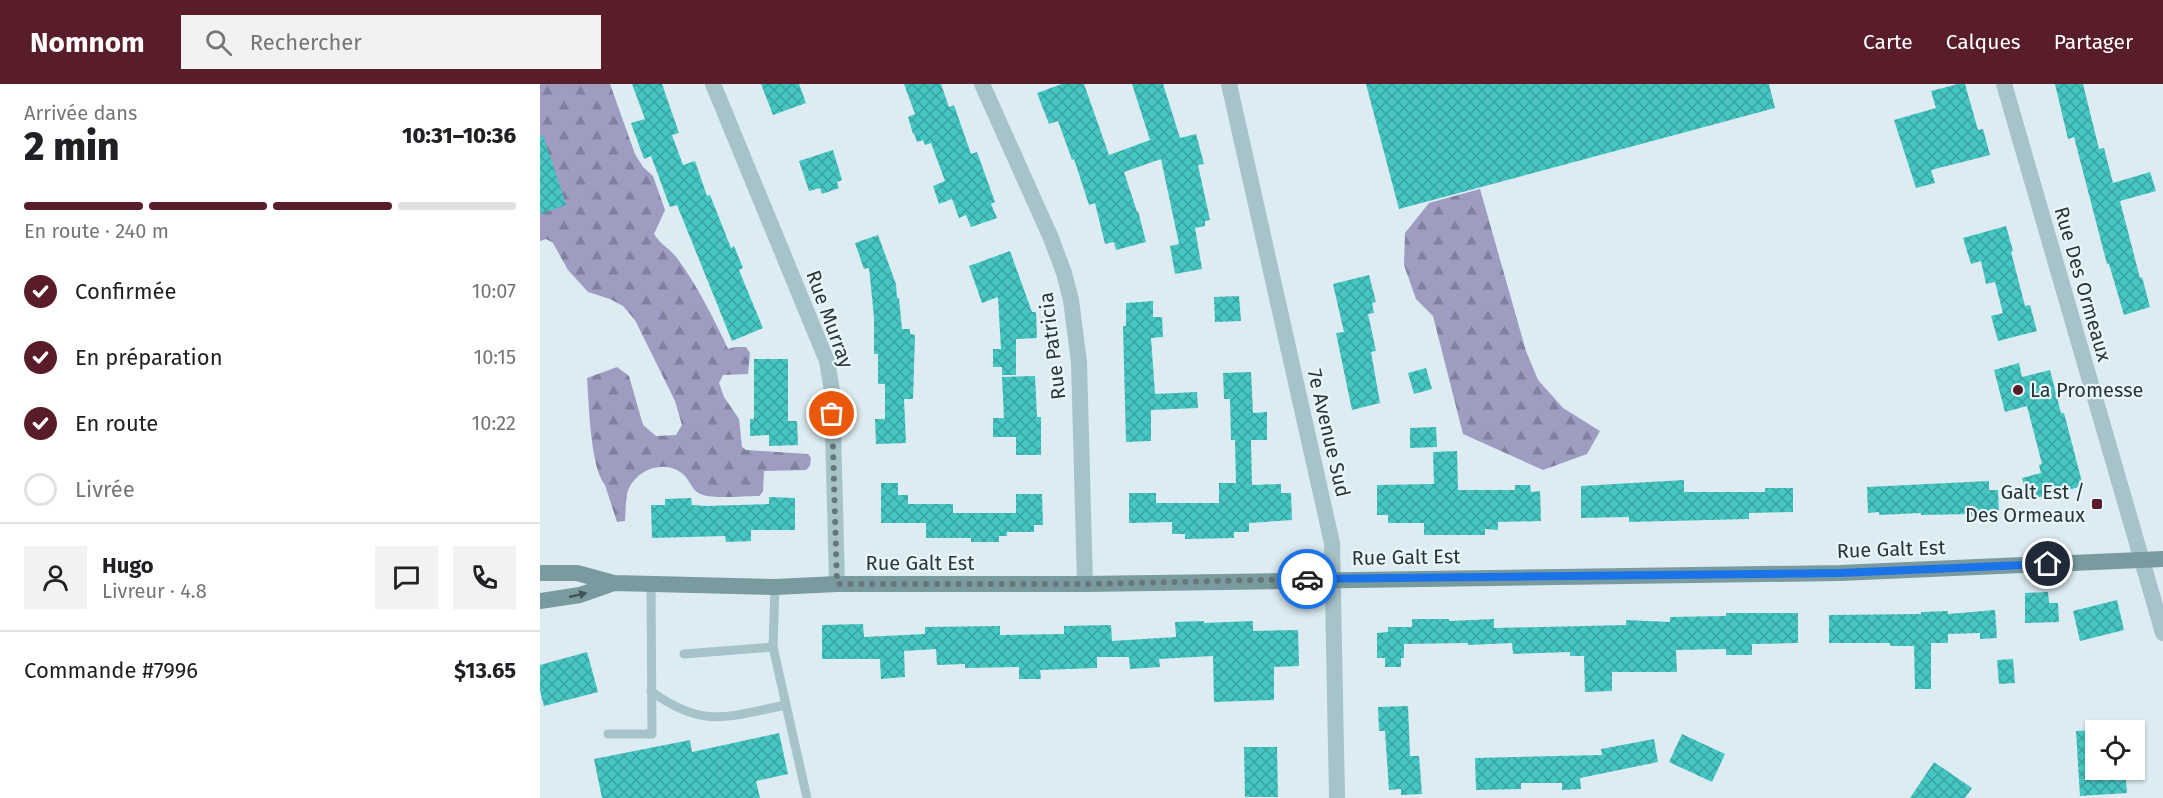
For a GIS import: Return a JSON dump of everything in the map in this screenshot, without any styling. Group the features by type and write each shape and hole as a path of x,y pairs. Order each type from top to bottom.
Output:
{"main road":[{"name":"Rue Galt Est","path":"540,573 578,573 614,583 651,584 775,586 1085,584 1840,573 2163,559"},
{"name":"Rue Galt Est","path":"540,601 580,596 614,583"}],"street":[{"name":"Rue Murray","path":"713,84 827,361 832,391 837,584"},
{"name":"Rue Patricia","path":"982,84 1051,238 1071,300 1079,362 1085,584"},
{"name":"7e Avenue Sud","path":"1229,84 1332,543 1337,798"},
{"name":"Rue Des Ormeaux","path":"2004,84 2163,633"}],"lane":[{"path":"608,734 652,734 651,584"},
{"path":"775,586 773,648 807,798"},
{"path":"684,654 773,648"},
{"path":"651,691 670,705 693,715 724,717 785,705"}],"green space":[{"path":"540,84 610,84 635,154 643,167 653,176 665,210 654,234 677,258 691,279 728,349 746,347 750,353 748,374 723,375 719,383 724,397 739,419 742,447 746,450 808,454 811,458 810,466 806,470 764,471 763,491 759,496 722,497 699,494 677,470 669,467 654,468 639,475 633,481 627,496 625,521 617,522 593,450 587,378 617,367 629,376 643,425 656,436 676,435 682,425 675,401 635,320 623,306 588,292 568,270 553,243 546,239 540,241"},
{"path":"1480,189 1526,351 1538,380 1563,408 1600,431 1587,454 1543,470 1463,434 1433,316 1416,299 1404,265 1405,233 1429,203"}],"building":[{"path":"632,84 662,84 679,133 672,135 683,165 695,161 707,196 710,195 731,248 734,246 743,268 739,270 763,328 732,341 677,205 670,207 651,156 644,159 631,123 645,119"},
{"path":"761,84 799,84 806,103 773,115"},
{"path":"904,84 941,84 949,107 954,105 971,154 977,152 995,202 991,204 997,218 971,227 966,215 959,218 952,199 939,204 933,186 945,181 931,143 925,145 923,140 917,142 913,134 908,117 915,114"},
{"path":"1062,84 1084,84 1109,155 1150,140 1132,84 1163,84 1180,138 1196,134 1204,164 1198,165 1210,220 1205,221 1205,226 1195,228 1202,269 1175,274 1170,246 1179,244 1161,159 1124,172 1146,242 1116,250 1114,242 1105,244 1095,203 1089,205 1074,159 1072,160 1058,121 1049,124 1037,93"},
{"path":"1366,84 1769,84 1775,108 1399,209"},
{"path":"1965,84 1978,130 1983,129 1990,155 1931,170 1935,183 1916,188 1894,120 1936,108 1931,91"},
{"path":"2055,84 2083,84 2099,149 2104,148 2113,183 2150,172 2156,191 2120,201 2150,307 2124,315 2109,264 2107,264 2074,137 2068,139"},
{"path":"543,135 566,205 540,214 540,136"},
{"path":"833,150 842,180 837,182 839,188 822,194 820,188 809,191 799,161"},
{"path":"2006,226 2025,306 2030,305 2037,331 1998,341 1991,316 2003,313 1995,282 1986,284 1981,261 1971,264 1963,238"},
{"path":"878,235 896,284 902,329 910,329 910,334 915,335 913,399 904,399 906,443 876,444 875,419 885,419 885,384 878,384 878,354 874,354 874,317 869,268 864,269 855,243"},
{"path":"1010,251 1032,312 1036,312 1037,338 1016,339 1016,375 1002,375 1002,367 993,367 993,349 1001,349 998,297 982,303 969,266"},
{"path":"1369,275 1376,302 1372,303 1374,313 1368,314 1376,351 1371,352 1380,403 1352,410 1336,333 1344,332 1333,284"},
{"path":"1239,296 1241,321 1215,322 1214,297"},
{"path":"1153,301 1153,317 1162,317 1163,337 1151,338 1155,394 1197,392 1198,408 1151,410 1151,441 1126,442 1123,326 1126,326 1126,303"},
{"path":"754,359 788,359 788,421 797,421 798,445 769,446 769,435 750,436 750,419 754,419"},
{"path":"2019,363 2022,377 2050,370 2083,486 2028,500 2022,478 2041,473 2039,465 2042,464 2027,406 2005,412 1994,370"},
{"path":"1426,368 1432,389 1414,394 1408,373"},
{"path":"1251,372 1253,413 1267,412 1267,440 1251,440 1252,485 1281,484 1281,493 1291,493 1292,520 1249,523 1249,532 1234,532 1234,538 1185,539 1185,534 1172,534 1172,522 1129,523 1129,493 1156,493 1156,503 1219,503 1219,483 1236,483 1235,440 1231,440 1230,399 1224,399 1223,373"},
{"path":"1035,376 1037,417 1041,417 1041,455 1016,455 1016,437 993,437 993,418 1004,418 1002,377"},
{"path":"1436,427 1437,447 1410,448 1410,428"},
{"path":"1457,451 1458,490 1515,490 1515,485 1530,485 1531,492 1540,491 1541,521 1498,522 1498,530 1485,529 1485,535 1424,535 1424,523 1388,523 1388,515 1377,515 1377,485 1434,484 1433,452"},
{"path":"1684,480 1684,492 1765,492 1765,488 1793,488 1793,512 1749,513 1749,519 1629,522 1629,517 1581,518 1581,486"},
{"path":"1989,481 1989,490 1998,490 1999,515 1921,515 1921,513 1879,515 1879,512 1868,513 1867,487"},
{"path":"881,483 898,483 898,495 908,495 908,504 953,504 953,513 1016,513 1016,494 1042,494 1043,525 1034,525 1034,532 1007,532 1007,536 999,536 999,542 971,542 971,538 926,538 926,523 881,523"},
{"path":"769,497 795,498 795,530 751,530 751,541 726,542 725,536 652,538 651,505 665,505 665,499 691,498 692,505 706,506 769,504"},
{"path":"2048,592 2049,603 2058,603 2059,622 2025,623 2025,593"},
{"path":"2117,600 2124,630 2080,641 2073,611"},
{"path":"1995,610 1997,638 1980,639 1980,633 1948,634 1948,643 1931,643 1931,689 1915,689 1914,646 1890,646 1890,643 1829,643 1829,615 1921,614 1921,612 1948,611 1948,614"},
{"path":"1726,613 1798,613 1798,643 1752,644 1752,655 1726,655 1726,649 1676,650 1677,672 1612,672 1612,691 1585,692 1584,656 1570,656 1570,652 1513,654 1512,643 1404,644 1404,658 1401,658 1401,667 1385,667 1385,658 1377,658 1377,633 1388,632 1388,627 1412,627 1412,619 1449,619 1449,621 1494,619 1494,628 1626,625 1626,620 1670,622 1670,617 1726,616"},
{"path":"1204,621 1204,623 1253,621 1253,631 1298,630 1299,666 1274,667 1274,700 1214,702 1213,656 1159,659 1160,667 1130,669 1129,657 1097,657 1097,668 1040,670 1041,679 1019,679 1019,667 965,668 965,664 937,665 936,649 904,651 905,677 881,679 880,659 822,659 822,625 863,624 864,637 925,634 925,627 1000,626 1000,635 1064,634 1064,626 1111,625 1112,641 1176,637 1175,622"},
{"path":"587,652 598,692 544,706 540,691 540,665"},
{"path":"2013,659 2015,683 1999,684 1997,660"},
{"path":"1408,706 1410,756 1419,756 1422,794 1401,795 1401,789 1389,790 1385,731 1379,731 1378,707"},
{"path":"2076,731 2085,731 2085,780 2126,780 2127,793 2080,796"},
{"path":"779,733 788,774 756,781 760,798 602,798 594,759 690,740 692,752"},
{"path":"1682,734 1725,754 1712,782 1669,762"},
{"path":"1654,739 1658,762 1580,778 1581,789 1562,790 1562,783 1521,783 1521,789 1476,790 1475,758 1602,755 1601,749"},
{"path":"1244,747 1277,747 1278,797 1245,797"},
{"path":"1934,762 1972,788 1965,798 1910,798"}],"way so far":[{"path":"832,414 837,584 1085,584 1307,579"}],"place":[{"name":"La Promesse","path":"2018,390"},
{"name":"Galt Est / Des Ormeaux","path":"2097,504"}],"route":[{"path":"1307,579 1840,573 2048,564"}]}
